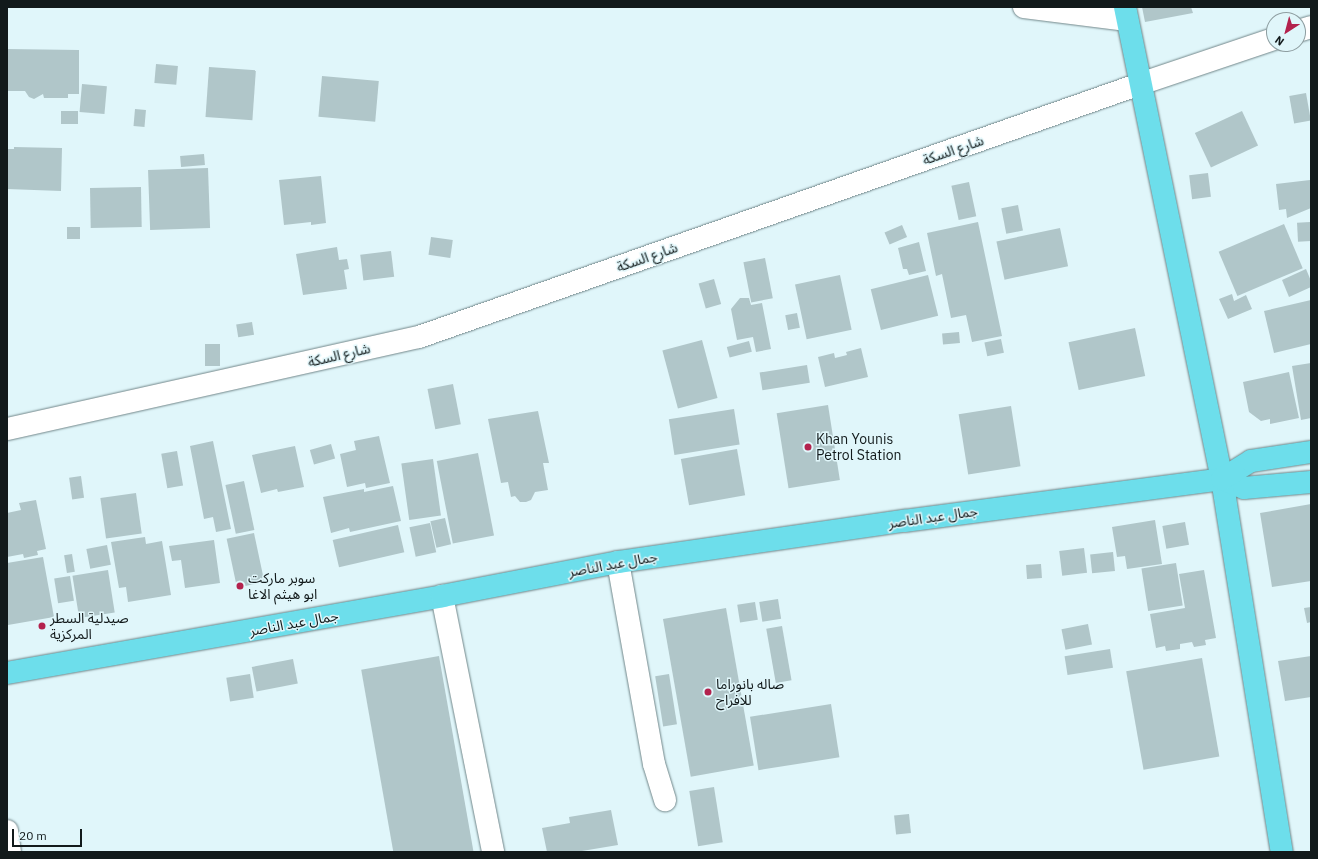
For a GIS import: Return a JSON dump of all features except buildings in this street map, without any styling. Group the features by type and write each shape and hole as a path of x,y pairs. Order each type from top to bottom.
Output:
{"main road":[{"path":"1126,14 1222,478 1282,852"},
{"name":"جمال عبد الناصر","path":"7,673 442,596 618,562 904,520 1222,478 1251,461 1311,452"},
{"path":"1222,478 1244,488 1311,482"}],"street":[{"path":"1024,7 1126,14"},
{"name":"شارع السكة","path":"7,429 419,337 1140,84 1266,42"},
{"path":"618,562 654,764 665,800"},
{"path":"442,596 493,852"},
{"path":"7,831 10,852"}],"place":[{"name":"Khan Younis Petrol Station","path":"808,447"},
{"name":"سوبر ماركت ابو هيثم الاغا","path":"240,586"},
{"name":"صيدلية السطر المركزية","path":"42,626"},
{"name":"صاله بانوراما للافراح","path":"708,692"}]}
